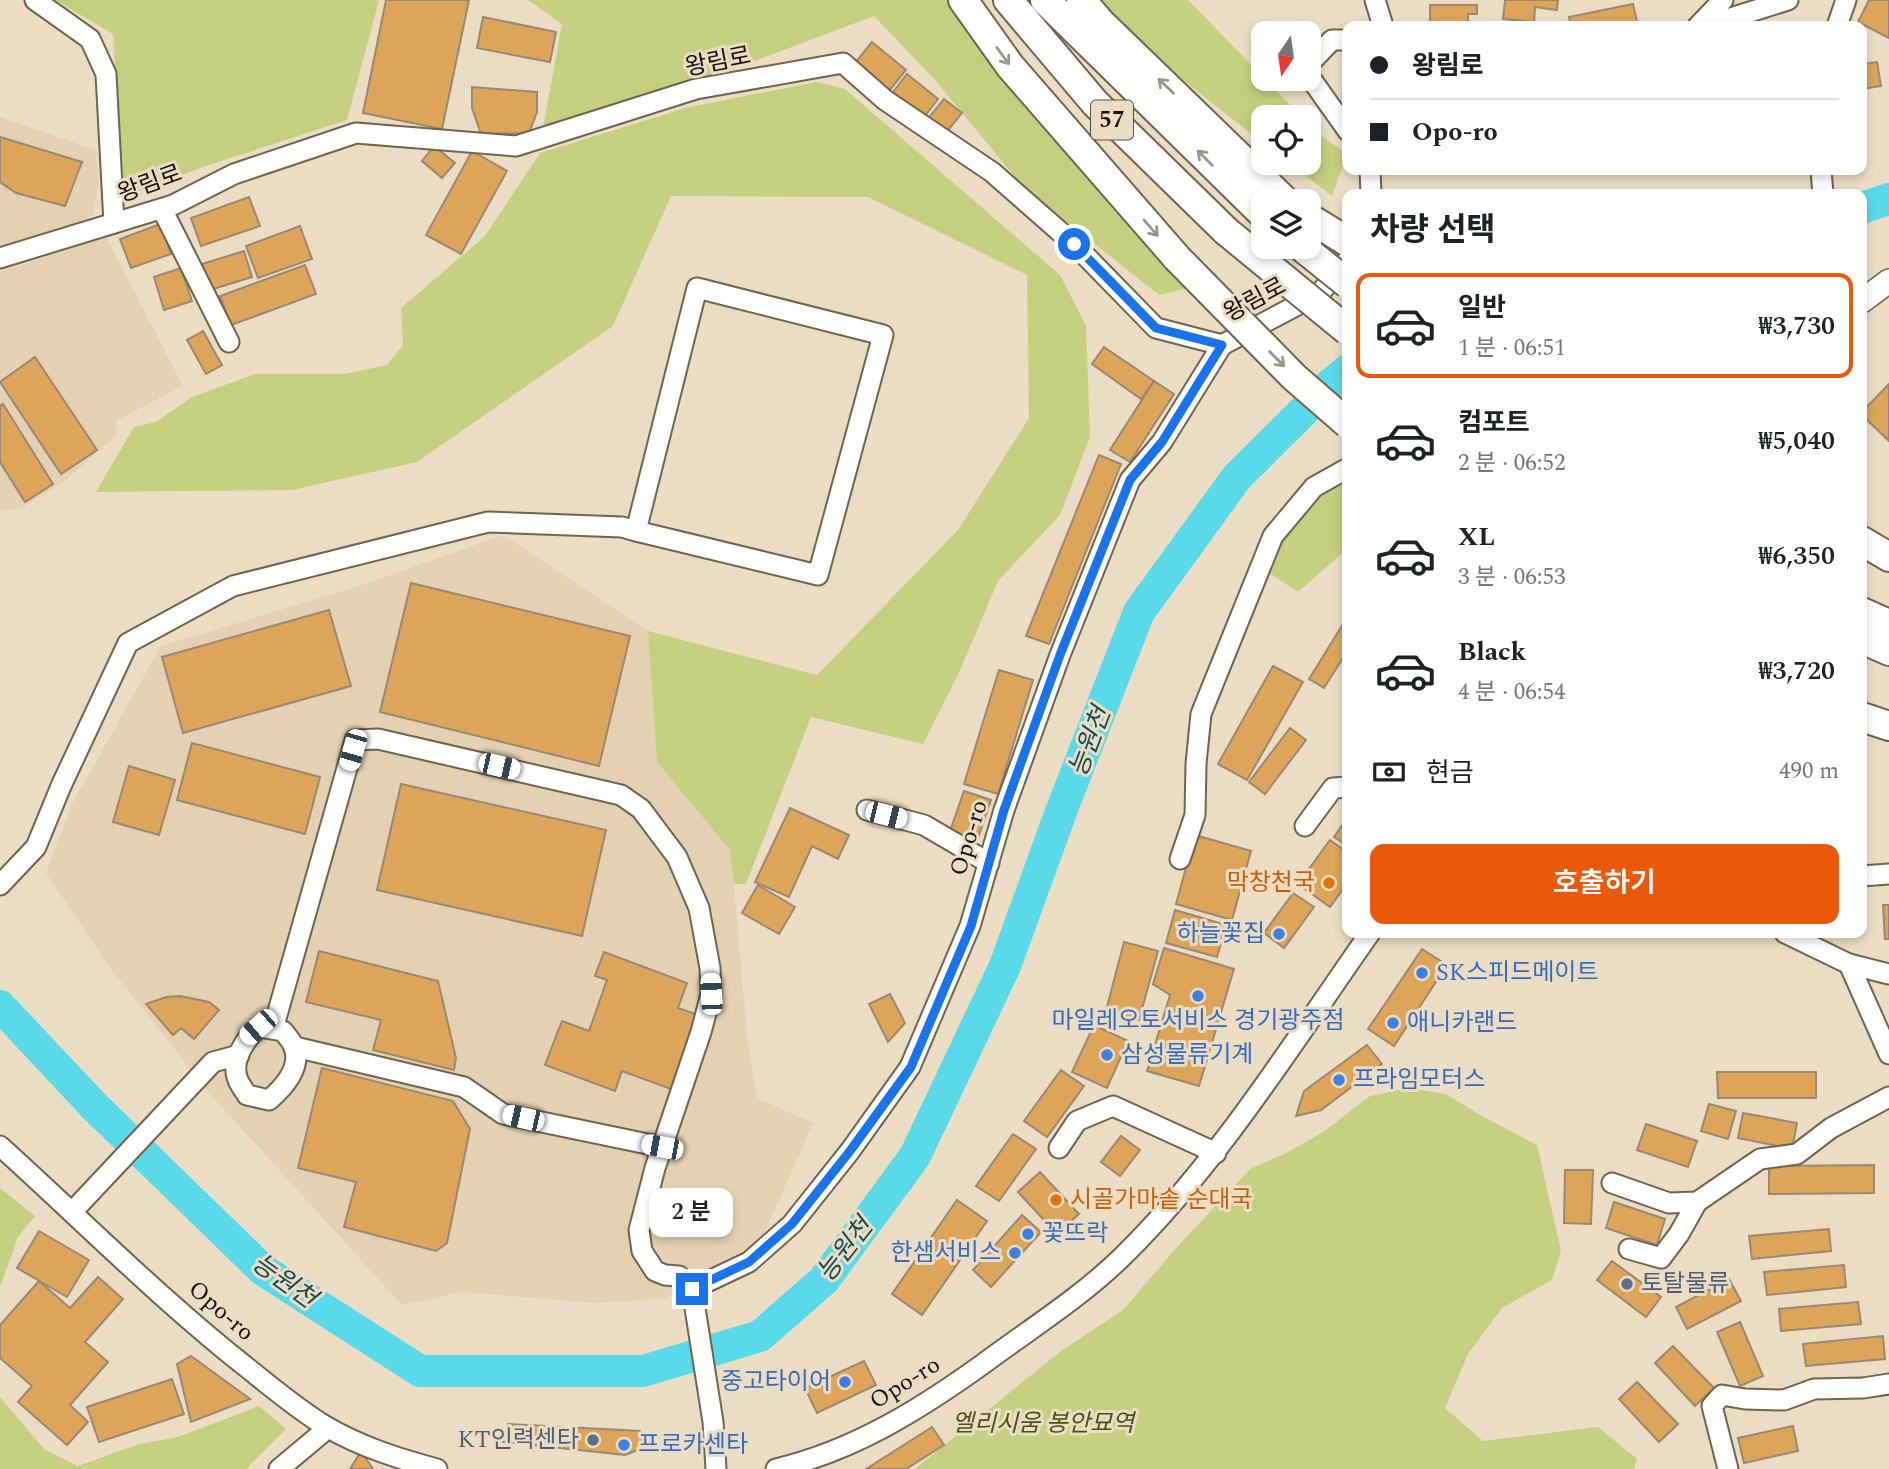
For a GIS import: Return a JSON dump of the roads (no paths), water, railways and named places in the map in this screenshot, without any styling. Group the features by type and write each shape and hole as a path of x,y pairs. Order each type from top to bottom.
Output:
{"highway":[{"path":"963,0 1010,66 1177,258 1294,377 1342,419"},
{"name":"57","path":"1008,0 1095,103 1226,231 1342,326"},
{"name":"57","path":"1045,0 1251,204"},
{"path":"1081,0 1101,23 1273,189"},
{"path":"1321,225 1342,238"},
{"path":"1317,259 1342,279"},
{"path":"1867,544 1889,557"},
{"path":"1867,614 1889,624"},
{"path":"1867,641 1889,651"},
{"path":"1867,719 1889,726"}],"main road":[{"path":"1867,297 1889,281"}],"street":[{"path":"35,0 90,39 106,74 114,223"},
{"path":"1375,0 1381,21"},
{"path":"1703,21 1723,0"},
{"path":"1721,21 1788,0"},
{"path":"1839,21 1846,0"},
{"path":"1321,51 1332,40 1342,40"},
{"name":"왕림로","path":"0,258 162,209 234,174 356,133 516,146 696,89 843,64 885,100 992,172 1074,244 1156,328 1222,345 1320,293 1342,267"},
{"path":"1320,91 1342,123"},
{"path":"162,209 229,342"},
{"path":"0,885 36,848 61,786 128,643 233,586 488,522 622,527 636,531 818,575 883,335 698,288 636,531"},
{"name":"Opo-ro","path":"692,1289 749,1262 792,1224 850,1151 911,1067 971,926 1004,810 1060,655 1130,480 1162,442 1222,345"},
{"path":"1180,859 1195,815 1201,714 1273,536 1314,487 1342,471"},
{"path":"272,1029 355,740 378,738 621,795 642,809 677,857 699,908 711,994 662,1147 639,1230 642,1251 654,1271 679,1276 692,1289 713,1422 716,1469"},
{"path":"1305,826 1333,788 1342,787"},
{"path":"867,810 924,825 989,863"},
{"path":"1867,876 1889,874"},
{"name":"Opo-ro","path":"776,1469 835,1451 904,1417 940,1395 1056,1312 1122,1257 1216,1153 1366,938"},
{"path":"1795,938 1849,964 1889,974"},
{"path":"1849,964 1889,1054"},
{"path":"258,1027 283,1031 295,1047 294,1070 285,1087 269,1100 247,1095 237,1077 239,1055 246,1038 258,1027"},
{"path":"295,1047 464,1087 503,1114 662,1147"},
{"path":"72,1212 214,1062 239,1055"},
{"path":"1629,1249 1661,1258 1679,1234 1697,1202 1760,1159 1797,1154 1831,1128 1889,1097"},
{"path":"1059,1148 1077,1121 1113,1106 1216,1153"},
{"name":"Opo-ro","path":"0,1146 189,1320 281,1394 328,1428 402,1460 437,1469"},
{"path":"1612,1183 1669,1203 1697,1202"},
{"path":"1728,1469 1712,1406 1722,1395 1784,1400 1814,1389 1864,1388 1889,1384"},
{"path":"279,1469 328,1428"}],"waterway":[{"name":"능원천","path":"1867,206 1889,199"},
{"name":"능원천","path":"0,1006 95,1107 263,1270 420,1371 643,1371 760,1336 824,1280 915,1156 1005,966 1062,809 1139,612 1237,477 1342,375"}],"place":[{"name":"막창천국","path":"1329,883"},
{"name":"하늘꽃집","path":"1279,934"},
{"name":"SK스피드메이트","path":"1422,973"},
{"name":"마일레오토서비스 경기광주점","path":"1198,996"},
{"name":"애니카랜드","path":"1393,1023"},
{"name":"삼성물류기계","path":"1107,1055"},
{"name":"프라임모터스","path":"1339,1080"},
{"name":"시골가마솥 순대국","path":"1056,1200"},
{"name":"꽃뜨락","path":"1028,1234"},
{"name":"한샘서비스","path":"1015,1253"},
{"name":"토탈물류","path":"1627,1284"},
{"name":"중고타이어","path":"845,1382"},
{"name":"KT인력센타","path":"593,1440"},
{"name":"프로카센타","path":"624,1445"}],"park label":[{"name":"엘리시움 봉안묘역","path":"1043,1424"}]}
